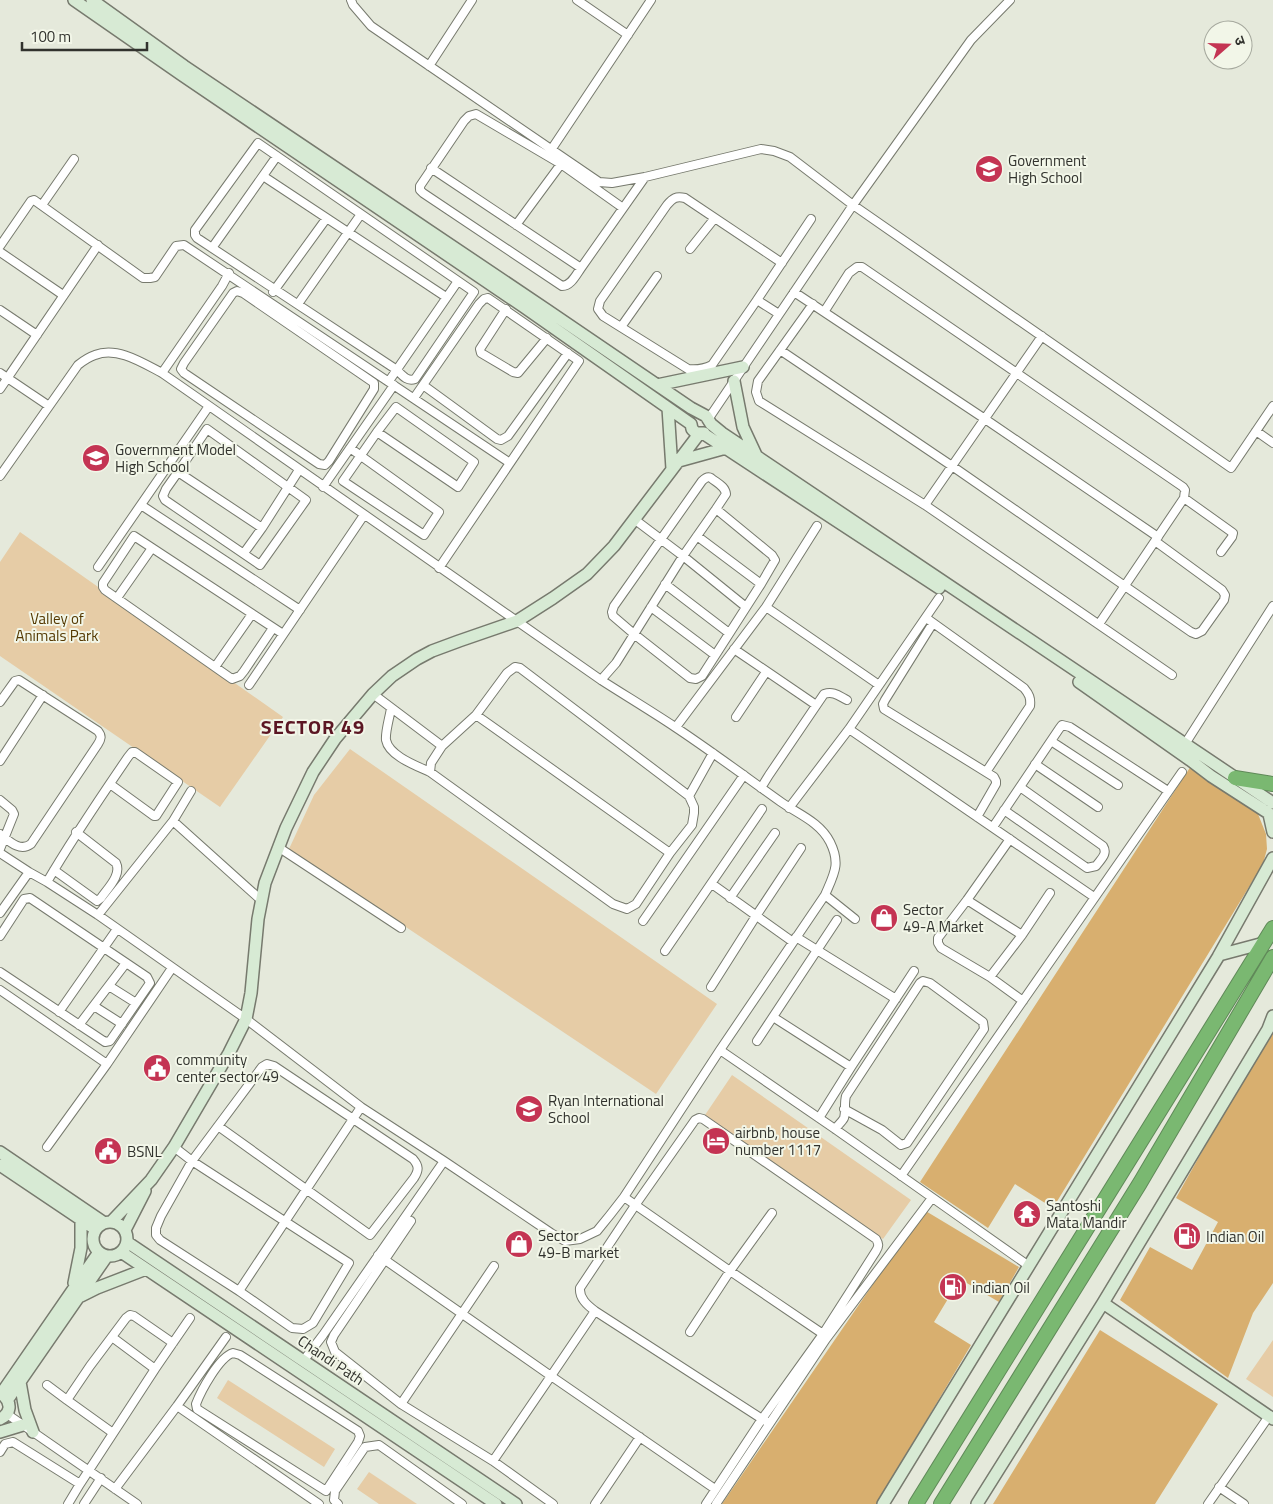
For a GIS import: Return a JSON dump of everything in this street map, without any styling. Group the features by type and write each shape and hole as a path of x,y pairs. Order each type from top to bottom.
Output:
{"highway":[{"path":"1235,778 1273,784"},
{"path":"916,1504 1273,928"},
{"path":"941,1504 1140,1183 1272,962"}],"main road":[{"path":"74,0 524,307 691,424 694,432 704,425"},
{"path":"92,0 184,66 657,385 704,425 726,448 1075,679 1211,776 1272,811"},
{"path":"657,385 743,367"},
{"path":"734,381 743,426 757,456"},
{"path":"668,408 676,465"},
{"path":"704,425 757,456 1235,778 1272,811 1273,832"},
{"path":"125,1230 151,1180 174,1147 229,1054 246,1019 251,993 258,919 265,883 278,847 314,772 335,739 373,694 392,676 417,659 432,651 517,621 587,574 614,546 704,425"},
{"path":"676,465 726,448"},
{"path":"883,1504 1219,955 1273,858"},
{"path":"1219,955 1264,943"},
{"path":"977,1504 1103,1303 1268,1029 1273,1016"},
{"path":"0,1152 103,1224"},
{"path":"0,1165 81,1220 103,1224 120,1224 125,1230 127,1242 121,1252 112,1256 103,1254 95,1247 93,1235 103,1224 151,1180"},
{"path":"72,1299 81,1248 81,1220"},
{"name":"Chandi Path","path":"127,1242 516,1504"},
{"name":"Chandi Path","path":"121,1252 496,1504"},
{"path":"4,1417 10,1408 3,1396 17,1379 103,1254"},
{"path":"72,1299 146,1269"},
{"path":"1103,1303 1271,1417"},
{"path":"0,1378 17,1379"},
{"path":"17,1379 33,1432"},
{"path":"0,1432 23,1425"}],"street":[{"path":"351,0 371,26 599,182 612,183 645,177 761,149 774,151 790,157 853,205 1231,468 1273,406"},
{"path":"429,66 472,0"},
{"path":"577,0 628,35"},
{"path":"551,150 650,0"},
{"path":"704,425 853,205 971,40 1010,0"},
{"path":"623,208 561,164 476,114 469,116 464,121 420,186 420,190 423,193 562,286 565,286 568,285 580,268 623,208 645,177"},
{"path":"258,143 277,156 474,292 415,379 407,379 397,370 196,238 195,230 258,143"},
{"path":"212,248 277,156"},
{"path":"42,205 74,159"},
{"path":"516,225 561,164"},
{"path":"431,168 580,268"},
{"path":"263,176 446,297"},
{"path":"782,263 684,198 678,196 673,198 600,301 598,309 600,314 688,369 704,369 712,365 757,300 782,263 811,220"},
{"path":"0,246 31,201 36,200 143,278 155,277 176,246 184,245 229,273 510,463"},
{"path":"298,304 361,214"},
{"path":"268,300 326,219"},
{"path":"690,249 714,219"},
{"path":"0,389 98,245"},
{"path":"0,252 63,296"},
{"path":"824,312 850,273 857,267 862,267 1183,487 1185,490 1184,498 1099,624"},
{"path":"162,373 229,273"},
{"path":"621,327 657,276"},
{"path":"323,487 350,448 391,383 397,370 458,281"},
{"path":"780,350 952,466 1191,632 1196,634 1202,631 1224,600 1225,595 1222,590 1157,539 985,419 794,292"},
{"path":"233,293 243,293 374,383 374,390 329,461 325,464 320,464 294,446 184,373 182,369 184,362 233,293"},
{"path":"414,398 479,304 488,298 579,361 439,568"},
{"path":"757,300 779,314"},
{"path":"813,304 758,381 756,392 760,401 925,505 1172,675"},
{"path":"506,309 480,349 482,353 513,372 518,373 547,338"},
{"path":"0,310 36,335"},
{"path":"925,505 1042,336"},
{"path":"0,476 78,365 96,354 112,352 145,364 162,373 602,680 676,727 789,808 812,821 823,831 830,842 835,857 836,870 825,895 720,1050 624,1197 596,1231 580,1239 565,1241 361,1108 246,1019 98,915 28,872 0,851 2,836 14,814 0,800"},
{"path":"423,385 502,440 508,436 568,353"},
{"path":"0,373 48,406"},
{"path":"98,567 209,406"},
{"path":"350,448 361,456 439,512 424,535 343,481 361,456 378,432 396,407 474,462 458,487 378,432"},
{"path":"207,429 306,500 260,565 166,500 163,496 178,472 207,429"},
{"path":"1256,431 1273,443"},
{"path":"286,461 294,446"},
{"path":"244,553 299,470"},
{"path":"178,472 262,528"},
{"path":"602,680 616,663 634,634 651,607 665,584 683,556 726,494 725,488 711,478 705,478 702,481 614,606 612,612 634,634 690,678 702,676 761,584 774,560 772,555 716,509"},
{"path":"1184,498 1233,533 1220,552"},
{"path":"141,505 300,610"},
{"path":"249,686 364,515"},
{"path":"634,519 746,607"},
{"path":"676,727 766,607 817,526"},
{"path":"273,628 240,676 232,679 105,590 102,583 134,536 284,634"},
{"path":"697,536 761,584"},
{"path":"117,598 152,548"},
{"path":"665,584 730,633"},
{"path":"789,808 849,729 939,598"},
{"path":"1185,744 1273,606"},
{"path":"651,607 715,655"},
{"path":"766,607 880,685"},
{"path":"215,667 252,614"},
{"path":"925,617 1024,688 1031,700 1030,706 986,772"},
{"path":"933,623 885,700 883,704 884,709 994,777 996,784 977,817"},
{"path":"734,649 816,705"},
{"path":"391,708 386,739 394,753 430,772 620,907 627,909 636,904 670,853 692,825 694,807 689,796 520,668 514,667 507,672 476,715 442,746 431,763 430,772"},
{"path":"736,717 766,672"},
{"path":"0,702 15,681 19,680 98,731 101,735 101,740 31,844 26,848 21,848 2,836"},
{"path":"762,788 824,694 835,693 847,700"},
{"path":"373,694 442,746"},
{"path":"0,762 43,695"},
{"path":"476,715 670,853"},
{"path":"993,827 1062,725 1067,726 1168,791"},
{"path":"849,729 1094,897"},
{"path":"1050,741 1118,786"},
{"path":"47,882 76,832 132,752 135,752 178,782 158,815 154,816 110,784"},
{"path":"689,796 713,753"},
{"path":"1035,764 1098,807"},
{"path":"901,1176 1182,772"},
{"path":"643,921 744,775"},
{"path":"1004,810 1087,868 1096,866 1105,854 1103,846 1020,787"},
{"path":"98,915 173,821 191,791"},
{"path":"665,951 762,809"},
{"path":"173,821 261,900"},
{"path":"54,870 97,901 118,872 116,863 76,832"},
{"path":"730,898 775,833"},
{"path":"1010,839 938,938 938,943 941,948 990,977 1023,1001"},
{"path":"278,847 402,928"},
{"path":"711,987 801,848"},
{"path":"0,913 28,872"},
{"path":"712,884 756,916 795,940 817,950 896,999"},
{"path":"990,977 1022,936 1050,893"},
{"path":"825,895 855,920"},
{"path":"0,936 24,899 30,898 126,963 147,978 150,983 110,1041 105,1042 0,972"},
{"path":"967,900 1022,936"},
{"path":"757,1041 837,920"},
{"path":"59,1012 117,929"},
{"path":"79,1025 126,963"},
{"path":"47,1147 107,1064 172,968"},
{"path":"819,1118 914,971"},
{"path":"835,1129 844,1118 844,1109 846,1096 920,983 923,981 930,984 983,1022 984,1029 907,1143 901,1145 882,1130 844,1109"},
{"path":"109,986 136,1003"},
{"path":"0,990 107,1064"},
{"path":"94,1006 122,1024"},
{"path":"773,1017 851,1066"},
{"path":"720,1050 1029,1266"},
{"path":"174,1147 192,1161 349,1263 313,1323 303,1329 292,1328 160,1240 156,1235 156,1228 161,1216 192,1161 218,1126 262,1067 267,1064 274,1066 413,1159 418,1167 418,1172 414,1178 370,1235 218,1126"},
{"path":"239,1291 361,1108"},
{"path":"706,1504 762,1419 823,1334 879,1246 879,1243 704,1119 699,1118 693,1122 580,1288 581,1297 595,1312 762,1419 770,1424"},
{"path":"444,1161 381,1257 331,1342 335,1352 401,1404 493,1461 553,1504"},
{"path":"624,1197 823,1334"},
{"path":"716,1504 826,1339 932,1198"},
{"path":"690,1332 730,1271 772,1213"},
{"path":"304,1360 381,1257 411,1221"},
{"path":"381,1257 716,1489"},
{"path":"401,1404 494,1266"},
{"path":"493,1461 595,1312"},
{"path":"67,1400 90,1366 130,1315 172,1343"},
{"path":"68,1504 155,1368 190,1318"},
{"path":"112,1337 155,1368"},
{"path":"115,1489 178,1406 226,1337"},
{"path":"178,1406 318,1504 358,1442 360,1436 358,1431 240,1354 233,1353 227,1355 222,1361 202,1392 196,1404 197,1409 326,1491"},
{"path":"47,1385 113,1433"},
{"path":"4,1417 23,1425 137,1504"},
{"path":"1208,1504 1271,1417"},
{"path":"595,1504 640,1437"},
{"path":"0,1452 5,1444 13,1442 80,1484"},
{"path":"338,1504 334,1500 335,1491 365,1447 379,1445 462,1504"},
{"path":"84,1504 101,1478"},
{"path":"1219,1487 1244,1504"}],"green space":[{"name":"Valley of Animals Park","path":"20,532 283,717 220,807 0,656 0,562"},
{"path":"350,749 717,1004 656,1094 289,849 314,795"},
{"path":"732,1075 911,1200 883,1239 705,1115"},
{"path":"1273,1340 1273,1397 1246,1379"},
{"path":"228,1380 335,1449 324,1467 217,1398"},
{"path":"369,1472 417,1504 379,1504 357,1489"}],"shaded area":[{"path":"1191,766 1258,814 1266,834 1267,849 1263,864 1053,1208 1015,1184 988,1228 920,1182"},
{"path":"1273,1025 1273,1283 1253,1313 1228,1378 1120,1300 1150,1247 1192,1270 1218,1222 1176,1198"},
{"path":"924,1210 1019,1267 999,1302 960,1279 934,1322 971,1345 877,1504 722,1504"},
{"path":"1100,1330 1218,1404 1155,1504 993,1504"}],"place":[{"name":"Government High School","path":"989,169"},
{"name":"Government Model High School","path":"96,458"},
{"name":"Sector 49-A Market","path":"884,918"},
{"name":"community center sector 49","path":"157,1068"},
{"name":"Ryan International School","path":"529,1109"},
{"name":"airbnb, house number 1117","path":"716,1141"},
{"name":"BSNL","path":"108,1151"},
{"name":"Santoshi Mata Mandir","path":"1027,1214"},
{"name":"Indian Oil","path":"1187,1236"},
{"name":"Sector 49-B market","path":"519,1244"},
{"name":"indian Oil","path":"953,1287"}],"district":[{"name":"SECTOR 49","path":"313,726"}]}
